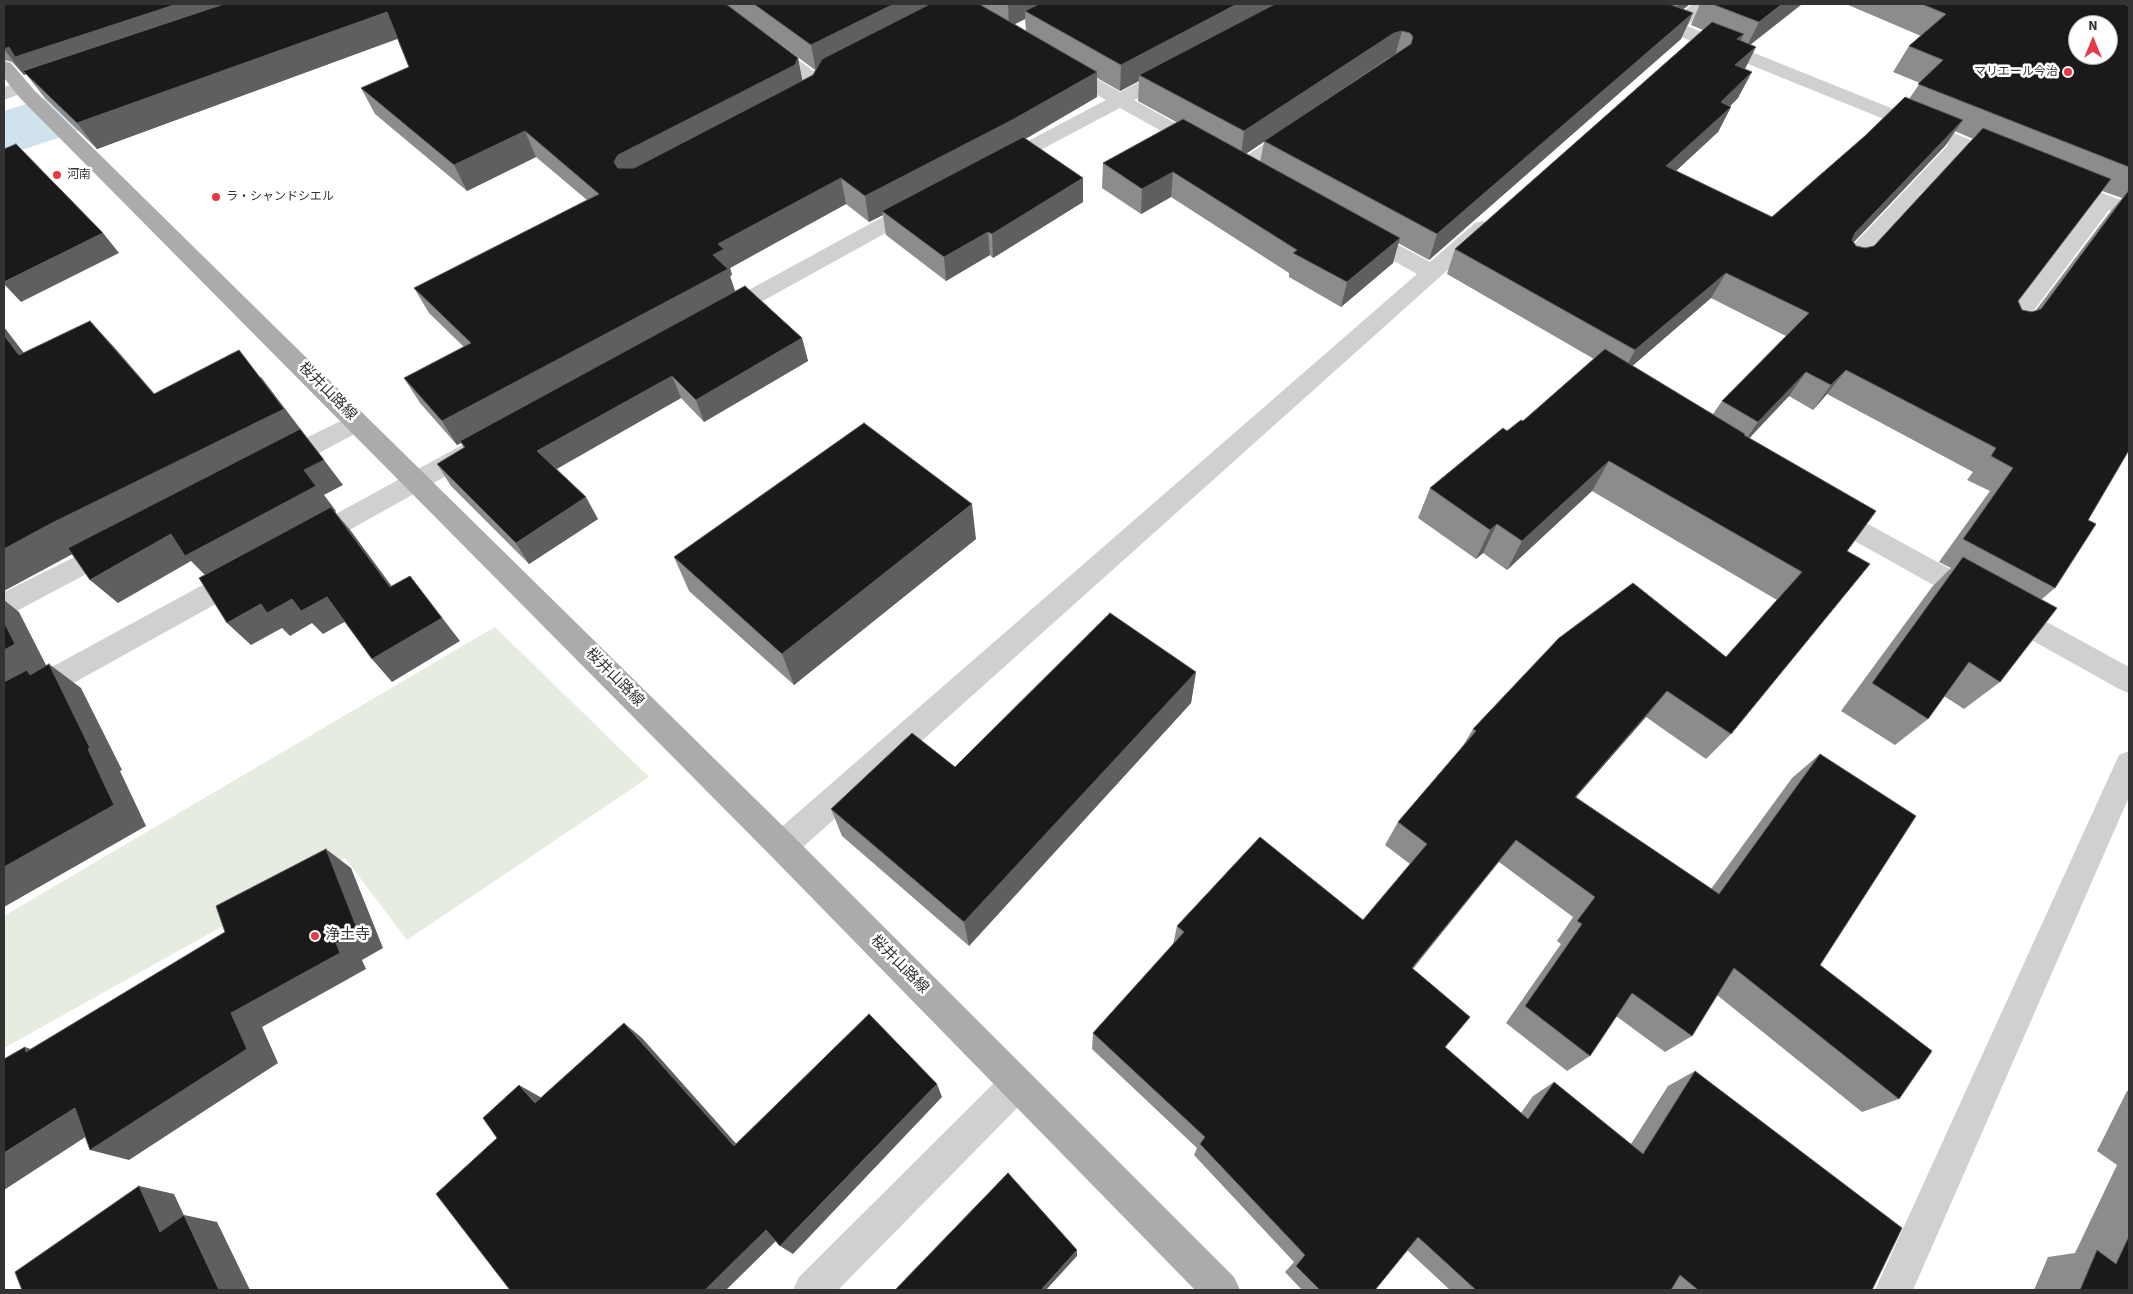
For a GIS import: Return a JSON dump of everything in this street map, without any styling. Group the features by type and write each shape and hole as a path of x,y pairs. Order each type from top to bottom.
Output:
{"main road":[{"name":"桜井山路線","path":"20,86 782,846 1221,1290"}],"street":[{"path":"711,4 813,88 834,71"},
{"path":"1616,4 2015,165"},
{"path":"1675,27 1704,4"},
{"path":"1676,56 1698,37"},
{"path":"1051,61 1235,164 1306,124"},
{"path":"980,174 1188,64"},
{"path":"1847,265 1961,143"},
{"path":"2042,176 2129,211"},
{"path":"703,324 937,197"},
{"path":"2009,327 2105,201"},
{"path":"782,846 1498,214"},
{"path":"1345,225 1432,273"},
{"path":"260,472 357,422"},
{"path":"288,552 486,443"},
{"path":"1804,500 2129,681"},
{"path":"4,605 136,536"},
{"path":"4,706 262,566"},
{"path":"1894,1290 2129,764"},
{"path":"812,1290 1017,1084"}],"shaded area":[{"path":"495,627 649,777 407,940 345,858 4,1048 4,916"}],"building":[{"path":"4,4 177,4 15,57 9,47 4,49"},
{"path":"224,4 726,4 798,58 795,65 618,155 614,162 618,168 634,168 813,75 822,59 930,4 979,4 1097,72 1014,119 865,196 841,178 718,244 724,249 713,255 728,269 442,421 404,378 471,343 414,288 599,194 525,131 454,165 361,88 409,67 387,12 77,123 23,71"},
{"path":"754,4 894,4 811,45"},
{"path":"1039,4 1237,4 1121,65 1025,11"},
{"path":"1275,4 1669,4 1693,13 1437,234 1264,141 1411,44 1413,37 1410,33 1402,31 1394,33 1244,131 1139,75"},
{"path":"1712,4 1782,4 1759,22"},
{"path":"1922,4 2124,4 2129,6 2129,167 1918,84 1943,60 1909,46 1946,14"},
{"path":"1712,22 1744,34 1737,39 1756,47 1735,65 1752,72 1721,102 1731,107 1666,166 1772,217 1866,135 1905,97 1963,120 1855,233 1852,240 1856,246 1865,248 1874,246 1983,128 2111,179 2018,301 2022,310 2032,312 2041,309 2129,190 2129,450 2088,520 2096,524 2055,588 1963,539 2013,468 1991,456 1996,448 1846,370 1831,385 1806,372 1758,422 1722,401 1809,313 1726,273 1635,350 1455,249"},
{"path":"1183,119 1400,238 1347,282 1293,253 1297,250 1173,172 1142,189 1103,163"},
{"path":"1023,137 1083,178 992,234 988,232 944,257 882,211"},
{"path":"16,144 103,233 4,282 4,149"},
{"path":"745,286 802,338 696,400 672,376 537,451 586,497 516,543 437,464 465,447 460,441"},
{"path":"90,321 154,394 239,350 284,409 50,524 4,549 4,335 19,355"},
{"path":"1605,349 1744,435 1876,511 1847,551 1870,564 1731,734 1667,691 1575,797 1719,894 1820,754 1916,816 1820,965 1932,1051 1899,1099 1734,968 1692,1036 1632,993 1590,1056 1525,1006 1582,924 1577,921 1595,897 1516,840 1412,968 1470,1017 1445,1047 1528,1119 1554,1082 1643,1154 1695,1071 1902,1228 1872,1290 1698,1290 1680,1275 1671,1290 1476,1290 1418,1237 1375,1290 1320,1290 1296,1266 1305,1255 1200,1144 1205,1137 1093,1033 1184,932 1177,926 1260,837 1363,920 1427,844 1398,822 1476,731 1473,729 1559,638 1633,583 1726,657 1802,572 1609,461 1522,541 1497,524 1490,530 1430,488 1503,428 1507,431 1521,420 1523,421"},
{"path":"864,423 972,504 782,654 674,557"},
{"path":"300,429 324,460 304,470 316,486 185,556 171,534 90,580 68,548"},
{"path":"331,507 390,587 410,576 442,618 372,659 327,597 301,611 292,599 267,613 261,604 227,623 199,578"},
{"path":"1963,557 2057,608 2000,682 1969,662 1928,719 1872,683"},
{"path":"1110,613 1196,672 964,922 831,809 912,733 955,767"},
{"path":"4,622 15,644 4,650"},
{"path":"49,664 90,748 88,749 114,805 4,867 4,682 27,670 30,675"},
{"path":"326,849 358,931 336,943 340,953 231,1013 247,1049 90,1150 75,1108 4,1153 4,1059 25,1047 26,1052 225,932 216,906"},
{"path":"869,1014 937,1084 780,1246 766,1230 705,1290 510,1290 436,1194 497,1138 483,1118 519,1085 535,1103 624,1023 734,1146"},
{"path":"1008,1173 1077,1250 1041,1290 895,1290"},
{"path":"139,1186 160,1232 184,1215 219,1290 22,1290 15,1272"},
{"path":"2129,1236 2129,1290 2080,1290 2097,1250 2116,1264"}],"waterway":[{"path":"4,133 394,4"}],"place":[{"name":"マリエール今治","path":"2068,72"},
{"name":"河南","path":"57,175"},
{"name":"ラ・シャンドシエル","path":"216,197"},
{"name":"浄土寺","path":"315,936"}]}
